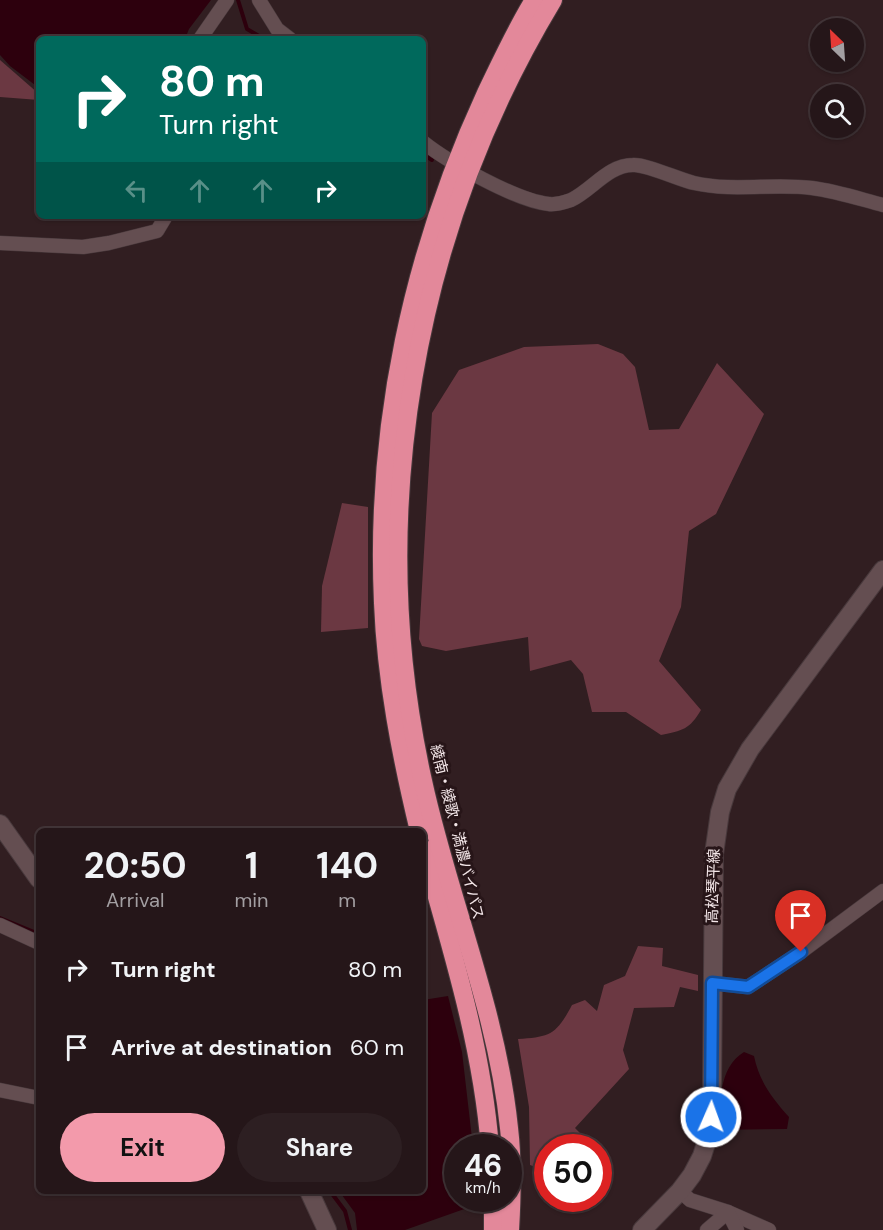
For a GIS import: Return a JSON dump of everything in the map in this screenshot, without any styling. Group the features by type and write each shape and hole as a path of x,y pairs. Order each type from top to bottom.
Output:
{"highway":[{"name":"綾南・綾歌・満濃バイパス","path":"418,828 394,711 383,603 382,516 391,411 408,320 425,251 462,166 497,69 534,0"},
{"name":"綾南・綾歌・満濃バイパス","path":"510,1230 511,1143 504,1094 482,1000 422,780 410,711 399,606 399,508 414,374 427,306 462,166 553,0"},
{"path":"426,859 474,1034 482,1076 488,1134"},
{"path":"493,1212 493,1230"}],"main road":[{"name":"高松琴平線","path":"642,1230 680,1191 702,1156 711,1117 714,854 720,812 727,789 750,749 883,570"},
{"path":"0,824 36,875"},
{"path":"310,1194 327,1230"}],"street":[{"path":"202,36 226,0"},
{"path":"259,0 277,29 286,36"},
{"path":"426,144 462,166 523,197 550,204 569,201 587,191 607,173 633,165 694,183 733,188 812,188 883,205"},
{"path":"0,243 83,247 157,231 164,219"},
{"path":"712,983 748,987 801,952 883,891"},
{"path":"0,925 36,942"},
{"path":"0,1090 36,1097"},
{"path":"680,1191 690,1200 728,1212 769,1230"},
{"path":"707,1230 728,1212"},
{"path":"728,1212 737,1230"}],"shaded area":[{"path":"0,0 211,0 186,36 36,36 36,86 10,66 0,55"},
{"path":"0,60 36,91 36,100 0,97"},
{"path":"598,344 623,354 635,367 649,430 679,429 717,363 764,414 716,514 689,531 681,607 659,661 701,710 685,728 661,735 626,712 592,712 583,674 571,660 530,671 528,637 446,651 422,646 419,639 432,413 459,370 524,347"},
{"path":"342,503 368,507 368,628 321,632 322,586"},
{"path":"638,946 663,948 662,966 698,975 698,991 680,987 674,1007 634,1008 623,1050 629,1069 575,1128 581,1134 534,1134 534,1166 530,1165 529,1107 518,1039 538,1037 551,1032 561,1023 572,1005 585,1000 597,1011 604,985 625,976"},
{"path":"448,996 462,1052 471,1134 444,1134 444,1212 456,1212 405,1230 357,1230 355,1213 341,1194 426,1194 426,1000"},
{"path":"744,1052 754,1056 767,1089 789,1117 787,1129 718,1130 725,1076 729,1067"}],"waterway":[{"path":"238,0 247,29 259,36"},
{"path":"426,156 432,160"},
{"path":"0,918 36,933"},
{"path":"332,1194 345,1211 350,1230"}],"route":[{"path":"711,1117 712,983 748,987 801,952"}]}
